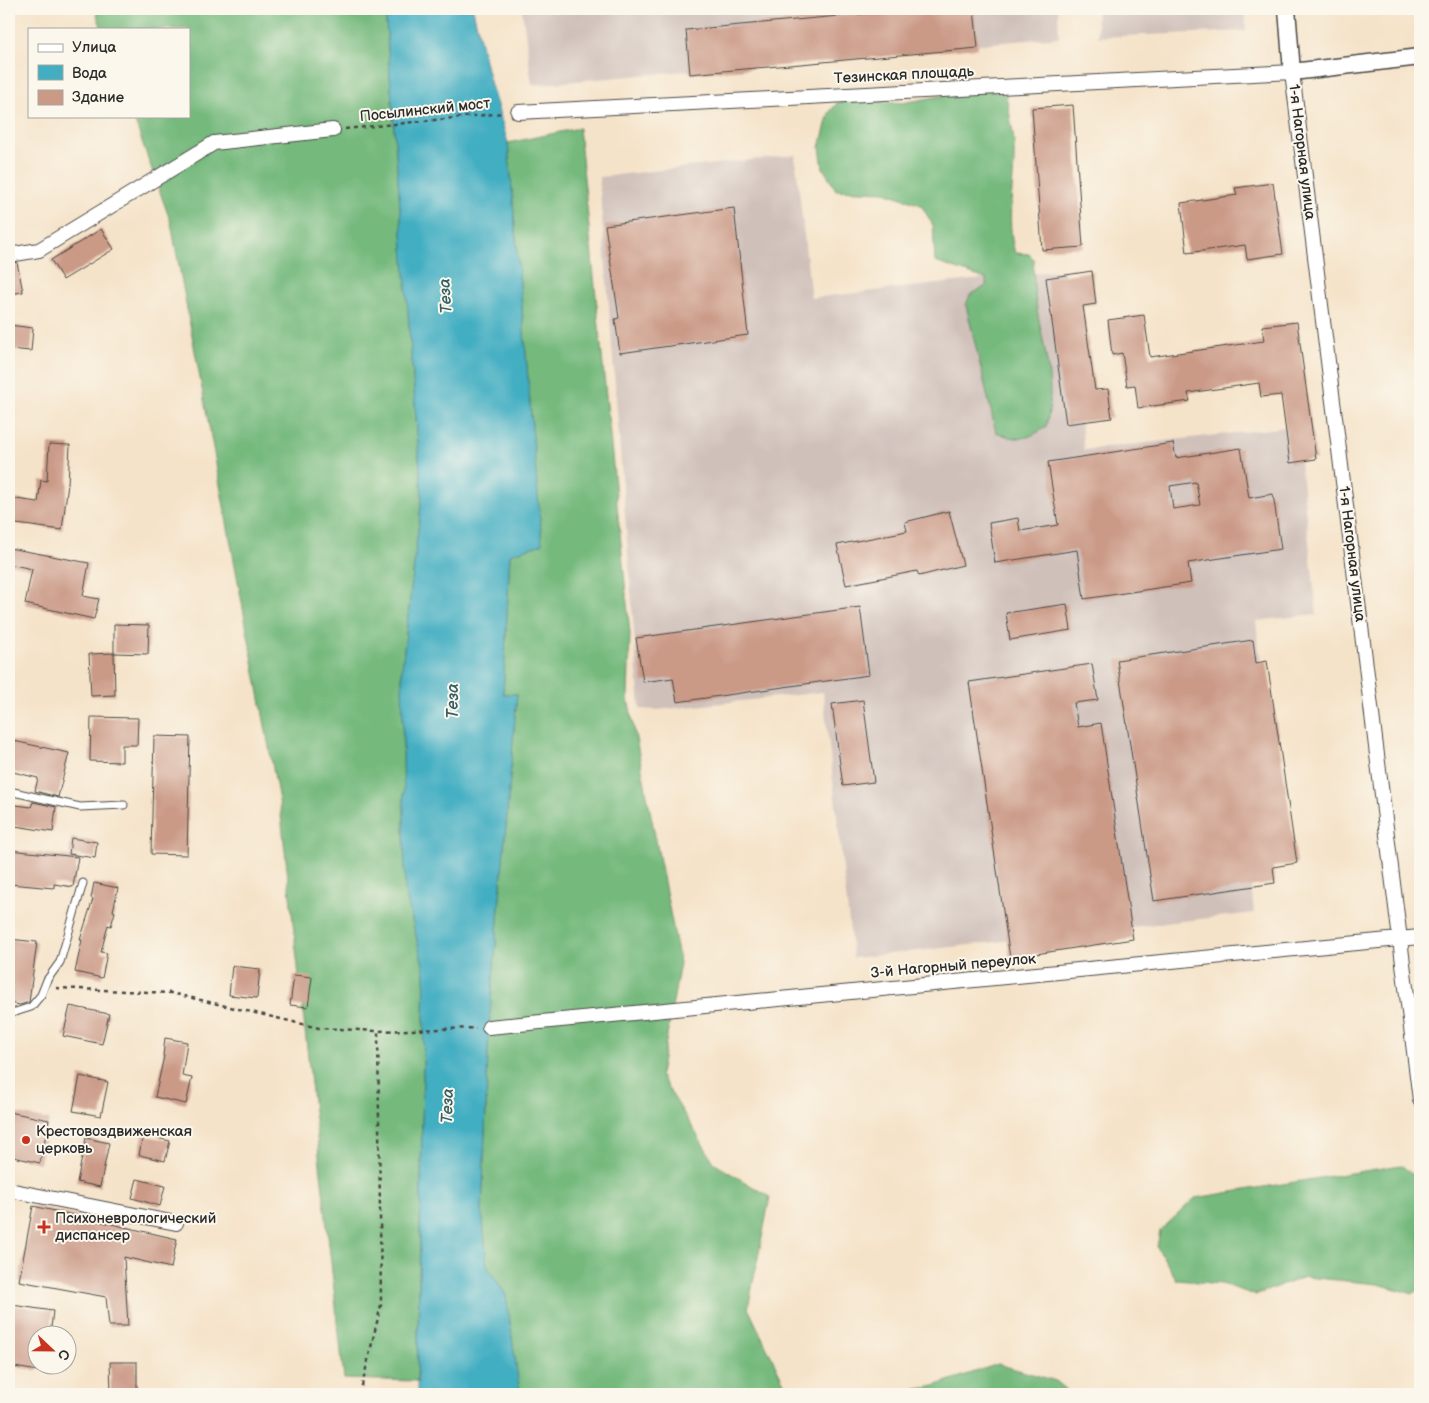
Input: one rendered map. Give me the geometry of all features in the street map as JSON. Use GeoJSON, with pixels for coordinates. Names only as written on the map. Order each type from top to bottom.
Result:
{"type":"FeatureCollection","features":[{"type":"Feature","properties":{"kind":"street","name":"1-я Нагорная улица"},"geometry":{"type":"LineString","coordinates":[[1287,9],[1292,72],[1420,1100]]}},
{"type":"Feature","properties":{"kind":"street"},"geometry":{"type":"LineString","coordinates":[[1292,72],[1420,58]]}},
{"type":"Feature","properties":{"kind":"street","name":"Тезинская площадь"},"geometry":{"type":"LineString","coordinates":[[518,112],[1292,72]]}},
{"type":"Feature","properties":{"kind":"street"},"geometry":{"type":"LineString","coordinates":[[9,255],[39,250],[214,143],[333,130]]}},
{"type":"Feature","properties":{"kind":"street","name":"3-й Нагорный переулок"},"geometry":{"type":"LineString","coordinates":[[489,1027],[1420,937]]}},
{"type":"Feature","properties":{"kind":"street"},"geometry":{"type":"LineString","coordinates":[[9,1190],[176,1223]]}},
{"type":"Feature","properties":{"kind":"lane"},"geometry":{"type":"LineString","coordinates":[[9,791],[80,807],[124,804]]}},
{"type":"Feature","properties":{"kind":"lane"},"geometry":{"type":"LineString","coordinates":[[9,1014],[31,1008],[41,995],[47,980],[60,962],[83,883]]}},
{"type":"Feature","properties":{"kind":"path","name":"Посылинский мост"},"geometry":{"type":"LineString","coordinates":[[333,130],[518,112]]}},
{"type":"Feature","properties":{"kind":"path"},"geometry":{"type":"LineString","coordinates":[[41,995],[60,987],[171,992],[319,1028],[378,1031],[489,1027]]}},
{"type":"Feature","properties":{"kind":"path"},"geometry":{"type":"LineString","coordinates":[[360,1394],[381,1305],[378,1031]]}},
{"type":"Feature","properties":{"kind":"shaded area"},"geometry":{"type":"Polygon","coordinates":[[[522,9],[1058,9],[1059,37],[532,85],[522,9]]]}},
{"type":"Feature","properties":{"kind":"shaded area"},"geometry":{"type":"Polygon","coordinates":[[[1096,9],[1244,9],[1246,31],[1098,37],[1096,9]]]}},
{"type":"Feature","properties":{"kind":"shaded area"},"geometry":{"type":"Polygon","coordinates":[[[795,155],[811,298],[1064,270],[1084,450],[1296,426],[1317,614],[1256,621],[1278,820],[1244,824],[1254,913],[853,958],[823,692],[658,710],[640,709],[599,177],[795,155]]]}},
{"type":"Feature","properties":{"kind":"green space"},"geometry":{"type":"Polygon","coordinates":[[[95,9],[385,9],[422,496],[402,668],[405,890],[425,973],[417,1381],[344,1379],[280,806],[171,223],[134,118],[190,118],[190,28],[102,28],[95,9]]]}},
{"type":"Feature","properties":{"kind":"green space"},"geometry":{"type":"Polygon","coordinates":[[[985,88],[1006,95],[1014,143],[1011,214],[1012,240],[1015,253],[1029,254],[1034,259],[1036,301],[1050,385],[1050,406],[1046,427],[1033,435],[1022,438],[996,432],[966,305],[970,295],[986,286],[986,279],[935,262],[933,225],[921,205],[885,192],[836,190],[823,168],[820,147],[829,113],[837,103],[858,99],[902,103],[985,88]]]}},
{"type":"Feature","properties":{"kind":"green space"},"geometry":{"type":"Polygon","coordinates":[[[579,128],[630,633],[628,698],[680,963],[660,1075],[715,1164],[770,1197],[748,1308],[785,1385],[834,1394],[520,1394],[506,1295],[487,1266],[482,1211],[489,1027],[517,694],[503,694],[510,554],[542,544],[508,143],[579,128]]]}},
{"type":"Feature","properties":{"kind":"green space"},"geometry":{"type":"Polygon","coordinates":[[[1401,1165],[1418,1179],[1420,1199],[1420,1287],[1413,1294],[1378,1284],[1305,1277],[1255,1295],[1222,1284],[1177,1280],[1157,1247],[1160,1231],[1195,1198],[1401,1165]]]}},
{"type":"Feature","properties":{"kind":"green space"},"geometry":{"type":"Polygon","coordinates":[[[998,1364],[1056,1381],[1072,1394],[879,1394],[931,1387],[998,1364]]]}},
{"type":"Feature","properties":{"kind":"water","name":"Теза"},"geometry":{"type":"Polygon","coordinates":[[[385,9],[473,9],[489,78],[508,143],[542,544],[510,554],[503,694],[517,694],[489,1027],[482,1211],[487,1266],[506,1295],[520,1394],[417,1394],[425,973],[405,890],[402,668],[422,496],[385,9]]]}},
{"type":"Feature","properties":{"kind":"building"},"geometry":{"type":"Polygon","coordinates":[[[915,9],[974,9],[978,48],[690,74],[686,30],[915,9]]]}},
{"type":"Feature","properties":{"kind":"building"},"geometry":{"type":"Polygon","coordinates":[[[1073,105],[1083,247],[1042,250],[1032,108],[1073,105]]]}},
{"type":"Feature","properties":{"kind":"building"},"geometry":{"type":"Polygon","coordinates":[[[1273,183],[1283,254],[1247,259],[1245,245],[1187,253],[1181,203],[1237,195],[1235,188],[1273,183]]]}},
{"type":"Feature","properties":{"kind":"building"},"geometry":{"type":"Polygon","coordinates":[[[734,208],[748,335],[620,353],[615,319],[619,318],[605,225],[734,208]]]}},
{"type":"Feature","properties":{"kind":"building"},"geometry":{"type":"Polygon","coordinates":[[[101,229],[114,249],[63,280],[51,260],[101,229]]]}},
{"type":"Feature","properties":{"kind":"building"},"geometry":{"type":"Polygon","coordinates":[[[17,262],[23,292],[9,294],[9,264],[17,262]]]}},
{"type":"Feature","properties":{"kind":"building"},"geometry":{"type":"Polygon","coordinates":[[[1092,271],[1096,304],[1083,306],[1095,390],[1108,389],[1112,418],[1066,424],[1046,278],[1092,271]]]}},
{"type":"Feature","properties":{"kind":"building"},"geometry":{"type":"Polygon","coordinates":[[[1144,315],[1150,357],[1264,341],[1262,326],[1297,322],[1316,459],[1290,463],[1281,395],[1261,397],[1259,383],[1188,393],[1190,401],[1138,408],[1135,385],[1127,386],[1122,353],[1112,355],[1108,320],[1144,315]]]}},
{"type":"Feature","properties":{"kind":"building"},"geometry":{"type":"Polygon","coordinates":[[[9,325],[33,328],[31,351],[9,349],[9,325]]]}},
{"type":"Feature","properties":{"kind":"building"},"geometry":{"type":"Polygon","coordinates":[[[1173,443],[1176,458],[1241,448],[1249,498],[1273,494],[1281,549],[1188,563],[1191,583],[1084,599],[1077,550],[995,563],[989,523],[1018,518],[1020,531],[1058,525],[1048,462],[1173,443]],[[1196,482],[1170,486],[1173,509],[1200,505],[1196,482]]]}},
{"type":"Feature","properties":{"kind":"building"},"geometry":{"type":"Polygon","coordinates":[[[49,444],[70,445],[68,484],[62,530],[9,523],[9,498],[38,502],[41,480],[47,481],[49,444]]]}},
{"type":"Feature","properties":{"kind":"building"},"geometry":{"type":"Polygon","coordinates":[[[949,511],[963,565],[919,576],[917,571],[846,585],[837,545],[907,531],[905,522],[949,511]]]}},
{"type":"Feature","properties":{"kind":"building"},"geometry":{"type":"Polygon","coordinates":[[[9,548],[89,563],[83,596],[99,599],[94,619],[25,604],[32,569],[9,564],[9,548]]]}},
{"type":"Feature","properties":{"kind":"building"},"geometry":{"type":"Polygon","coordinates":[[[1067,604],[1071,630],[1010,640],[1006,613],[1067,604]]]}},
{"type":"Feature","properties":{"kind":"building"},"geometry":{"type":"Polygon","coordinates":[[[860,607],[869,675],[677,702],[673,678],[643,682],[636,638],[860,607]]]}},
{"type":"Feature","properties":{"kind":"building"},"geometry":{"type":"Polygon","coordinates":[[[114,624],[149,625],[148,654],[114,653],[114,624]]]}},
{"type":"Feature","properties":{"kind":"building"},"geometry":{"type":"Polygon","coordinates":[[[1253,640],[1256,663],[1267,661],[1297,863],[1273,867],[1275,883],[1154,901],[1117,660],[1253,640]]]}},
{"type":"Feature","properties":{"kind":"building"},"geometry":{"type":"Polygon","coordinates":[[[114,653],[115,695],[91,696],[89,654],[114,653]]]}},
{"type":"Feature","properties":{"kind":"building"},"geometry":{"type":"Polygon","coordinates":[[[1092,664],[1098,700],[1074,703],[1078,727],[1101,723],[1133,939],[1010,958],[969,682],[1092,664]]]}},
{"type":"Feature","properties":{"kind":"building"},"geometry":{"type":"Polygon","coordinates":[[[863,700],[874,782],[843,786],[832,704],[863,700]]]}},
{"type":"Feature","properties":{"kind":"building"},"geometry":{"type":"Polygon","coordinates":[[[91,717],[138,718],[137,745],[122,745],[122,762],[90,761],[91,717]]]}},
{"type":"Feature","properties":{"kind":"building"},"geometry":{"type":"Polygon","coordinates":[[[154,736],[190,737],[187,855],[151,854],[154,736]]]}},
{"type":"Feature","properties":{"kind":"building"},"geometry":{"type":"Polygon","coordinates":[[[9,740],[69,753],[58,797],[35,791],[38,778],[9,771],[9,740]]]}},
{"type":"Feature","properties":{"kind":"building"},"geometry":{"type":"Polygon","coordinates":[[[33,802],[56,807],[53,832],[9,825],[9,804],[31,807],[33,802]]]}},
{"type":"Feature","properties":{"kind":"building"},"geometry":{"type":"Polygon","coordinates":[[[71,838],[97,842],[95,858],[69,854],[71,838]]]}},
{"type":"Feature","properties":{"kind":"building"},"geometry":{"type":"Polygon","coordinates":[[[9,850],[78,857],[73,887],[54,884],[54,888],[9,884],[9,850]]]}},
{"type":"Feature","properties":{"kind":"building"},"geometry":{"type":"Polygon","coordinates":[[[94,883],[118,888],[113,911],[115,912],[111,926],[108,925],[101,952],[107,953],[102,978],[75,972],[82,940],[80,940],[93,899],[91,898],[94,883]]]}},
{"type":"Feature","properties":{"kind":"building"},"geometry":{"type":"Polygon","coordinates":[[[9,939],[37,942],[29,1002],[20,1005],[9,1003],[9,939]]]}},
{"type":"Feature","properties":{"kind":"building"},"geometry":{"type":"Polygon","coordinates":[[[232,966],[260,969],[257,998],[229,995],[232,966]]]}},
{"type":"Feature","properties":{"kind":"building"},"geometry":{"type":"Polygon","coordinates":[[[294,975],[312,977],[308,1007],[290,1005],[294,975]]]}},
{"type":"Feature","properties":{"kind":"building"},"geometry":{"type":"Polygon","coordinates":[[[70,1006],[109,1014],[102,1044],[63,1036],[70,1006]]]}},
{"type":"Feature","properties":{"kind":"building"},"geometry":{"type":"Polygon","coordinates":[[[165,1038],[187,1042],[182,1076],[192,1078],[186,1104],[155,1097],[164,1056],[165,1038]]]}},
{"type":"Feature","properties":{"kind":"building"},"geometry":{"type":"Polygon","coordinates":[[[80,1076],[108,1082],[101,1116],[73,1111],[80,1076]]]}},
{"type":"Feature","properties":{"kind":"building"},"geometry":{"type":"Polygon","coordinates":[[[9,1112],[49,1120],[40,1163],[9,1156],[9,1112]]]}},
{"type":"Feature","properties":{"kind":"building"},"geometry":{"type":"Polygon","coordinates":[[[143,1135],[170,1141],[165,1161],[139,1155],[143,1135]]]}},
{"type":"Feature","properties":{"kind":"building"},"geometry":{"type":"Polygon","coordinates":[[[86,1138],[109,1143],[100,1187],[77,1182],[86,1138]]]}},
{"type":"Feature","properties":{"kind":"building"},"geometry":{"type":"Polygon","coordinates":[[[137,1179],[165,1186],[160,1206],[132,1198],[137,1179]]]}},
{"type":"Feature","properties":{"kind":"building"},"geometry":{"type":"Polygon","coordinates":[[[33,1206],[177,1239],[171,1268],[124,1257],[128,1326],[109,1326],[106,1297],[19,1281],[33,1206]]]}},
{"type":"Feature","properties":{"kind":"building"},"geometry":{"type":"Polygon","coordinates":[[[12,1305],[53,1311],[51,1326],[28,1326],[28,1369],[9,1366],[9,1326],[12,1305]]]}},
{"type":"Feature","properties":{"kind":"building"},"geometry":{"type":"Polygon","coordinates":[[[110,1362],[137,1362],[137,1394],[111,1394],[110,1362]]]}},
{"type":"Feature","properties":{"kind":"place","name":"Крестовоздвиженская церковь"},"geometry":{"type":"Point","coordinates":[26,1140]}},
{"type":"Feature","properties":{"kind":"place","name":"Психоневрологический диспансер"},"geometry":{"type":"Point","coordinates":[44,1227]}}]}
